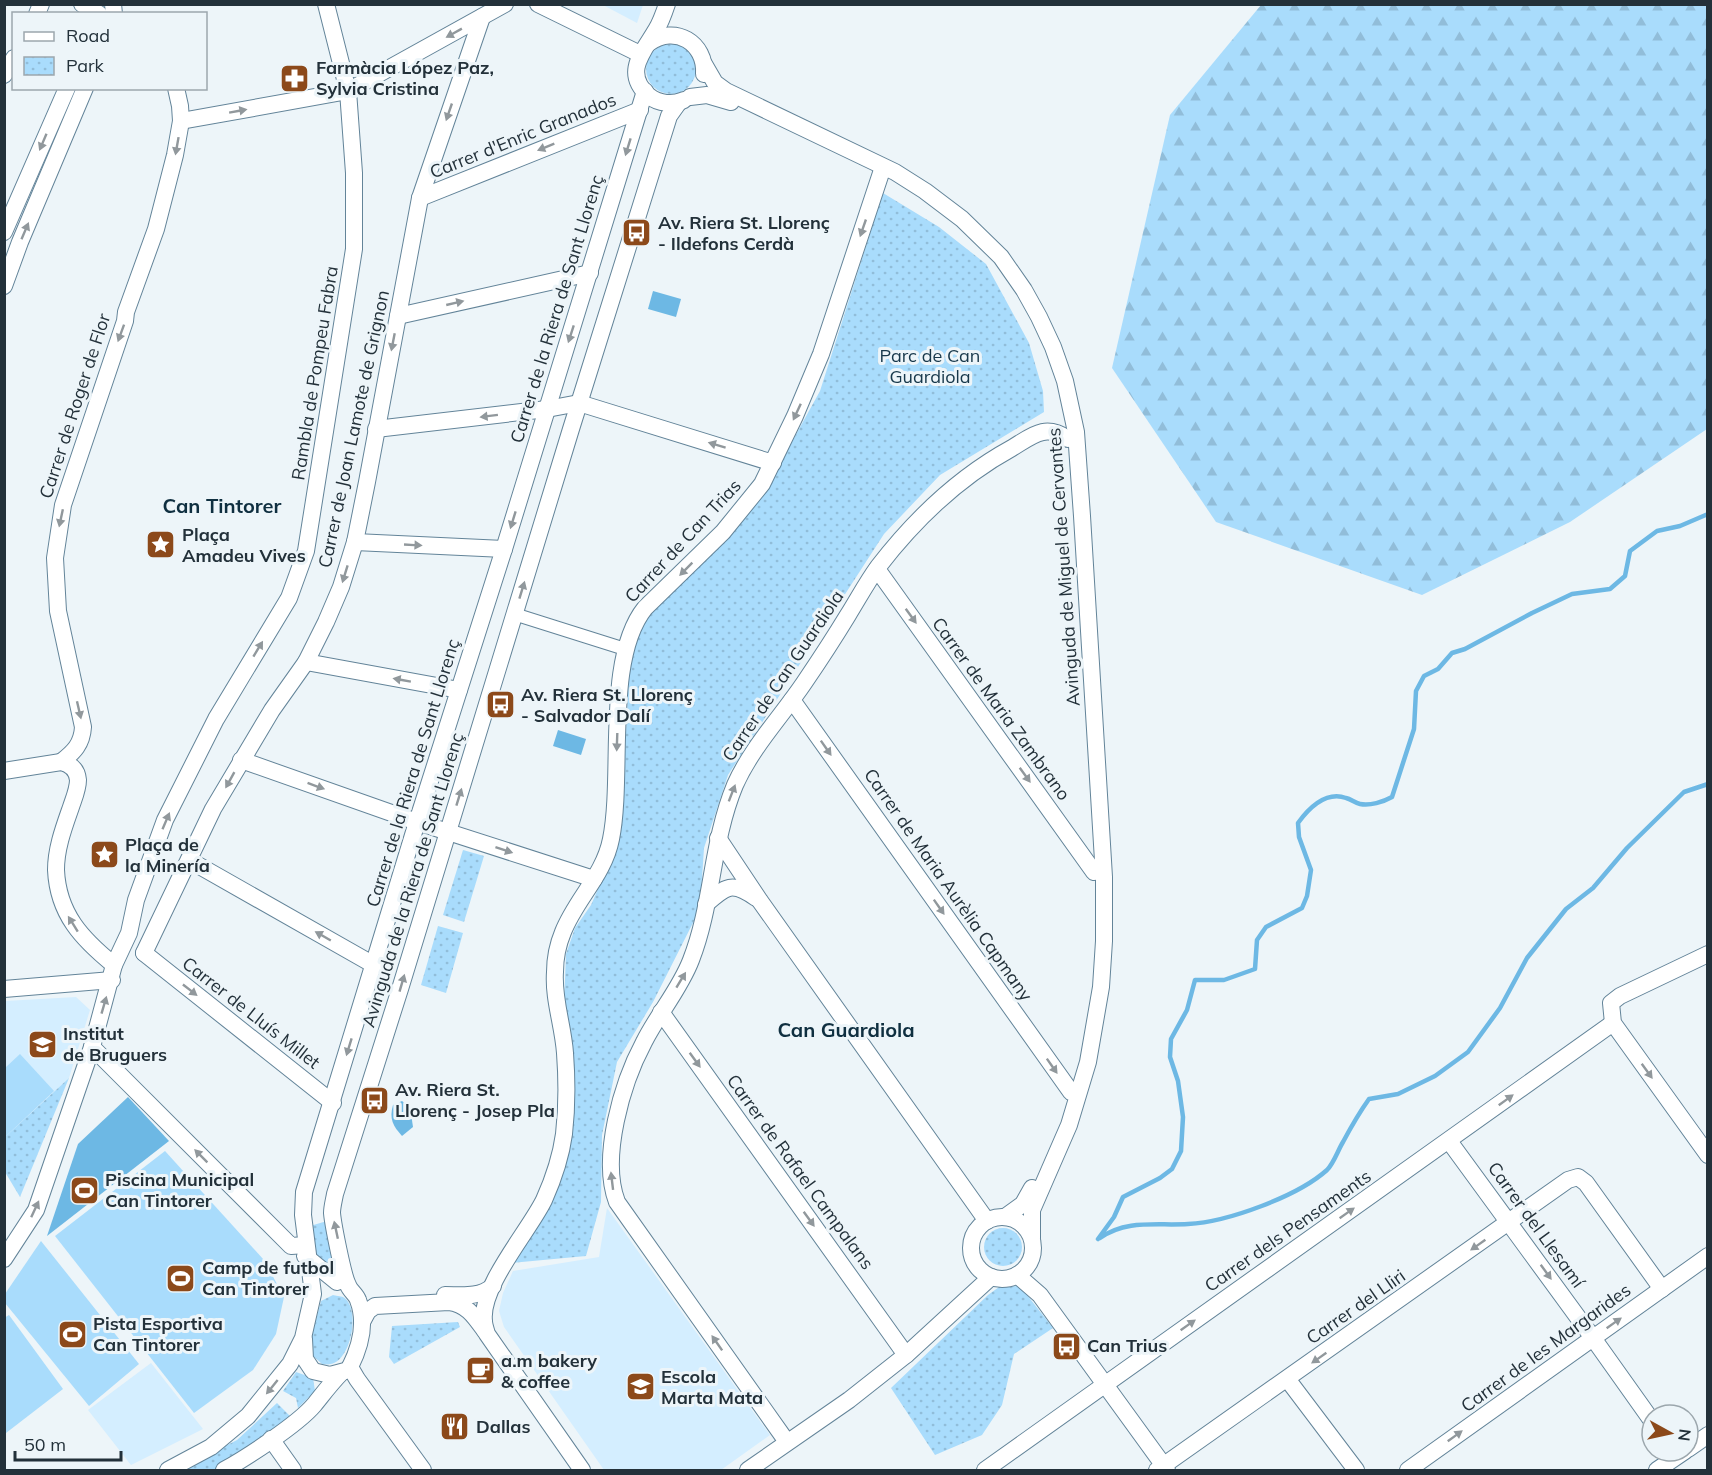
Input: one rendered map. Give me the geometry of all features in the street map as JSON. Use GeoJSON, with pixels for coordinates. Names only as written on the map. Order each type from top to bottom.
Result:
{"type":"FeatureCollection","features":[{"type":"Feature","properties":{"kind":"street"},"geometry":{"type":"LineString","coordinates":[[82,4],[96,12]]}},
{"type":"Feature","properties":{"kind":"street"},"geometry":{"type":"LineString","coordinates":[[102,12],[113,4],[114,12]]}},
{"type":"Feature","properties":{"kind":"street","name":"Rambla de Pompeu Fabra"},"geometry":{"type":"LineString","coordinates":[[4,1259],[36,1210],[92,1047],[115,967],[129,933],[136,900],[165,820],[216,719],[290,598],[306,551],[354,249],[354,173],[348,92],[326,4]]}},
{"type":"Feature","properties":{"kind":"street"},"geometry":{"type":"LineString","coordinates":[[181,122],[348,92],[506,4]]}},
{"type":"Feature","properties":{"kind":"street"},"geometry":{"type":"LineString","coordinates":[[538,4],[644,48]]}},
{"type":"Feature","properties":{"kind":"street"},"geometry":{"type":"LineString","coordinates":[[644,48],[661,22],[666,7]]}},
{"type":"Feature","properties":{"kind":"street"},"geometry":{"type":"LineString","coordinates":[[645,91],[659,101],[669,103],[684,100],[702,83],[704,64],[702,55],[694,44],[677,35],[668,24],[666,7]]}},
{"type":"Feature","properties":{"kind":"street","name":"Carrer de Joan Lamote de Grignon"},"geometry":{"type":"LineString","coordinates":[[147,946],[213,809],[241,760],[306,662],[341,587],[355,542],[420,198],[482,17]]}},
{"type":"Feature","properties":{"kind":"street"},"geometry":{"type":"LineString","coordinates":[[644,48],[661,36],[677,35]]}},
{"type":"Feature","properties":{"kind":"street","name":"Carrer de la Riera de Sant Llorenç"},"geometry":{"type":"LineString","coordinates":[[168,1470],[211,1447],[248,1416],[290,1364],[303,1338],[313,1294],[302,1250],[304,1192],[417,822],[640,110],[645,91],[637,73],[644,48]]}},
{"type":"Feature","properties":{"kind":"street"},"geometry":{"type":"LineString","coordinates":[[4,75],[12,61]]}},
{"type":"Feature","properties":{"kind":"street","name":"Avinguda de Miguel de Cervantes"},"geometry":{"type":"LineString","coordinates":[[704,64],[715,83],[726,91],[895,172],[937,200],[976,231],[1005,263],[1028,297],[1053,347],[1065,381],[1076,432],[1104,877],[1104,941],[1101,987],[1085,1070],[1069,1125],[1032,1210],[1032,1238]]}},
{"type":"Feature","properties":{"kind":"street"},"geometry":{"type":"LineString","coordinates":[[4,232],[65,90]]}},
{"type":"Feature","properties":{"kind":"street"},"geometry":{"type":"LineString","coordinates":[[4,286],[20,242],[85,90]]}},
{"type":"Feature","properties":{"kind":"street","name":"Carrer de Roger de Flor"},"geometry":{"type":"LineString","coordinates":[[61,762],[72,754],[82,741],[83,727],[58,611],[55,558],[59,526],[78,456],[156,229],[181,122],[176,90]]}},
{"type":"Feature","properties":{"kind":"street","name":"Avinguda de Miguel de Cervantes"},"geometry":{"type":"LineString","coordinates":[[684,100],[707,95],[723,98],[881,173],[905,186],[938,209],[989,256],[1004,276],[1031,321],[1047,354],[1062,402],[1068,439],[1094,872],[1097,930],[1095,970],[1086,1035],[1062,1117],[1029,1196],[1023,1204],[1005,1217]]}},
{"type":"Feature","properties":{"kind":"street","name":"Avinguda de la Riera de Sant Llorenç"},"geometry":{"type":"LineString","coordinates":[[224,1470],[271,1439],[313,1406],[326,1388],[346,1370],[360,1342],[362,1322],[359,1301],[346,1287],[332,1212],[335,1194],[669,116],[684,100]]}},
{"type":"Feature","properties":{"kind":"street","name":"Carrer d'Enric Granados"},"geometry":{"type":"LineString","coordinates":[[420,198],[640,110]]}},
{"type":"Feature","properties":{"kind":"street","name":"Carrer de Can Trias"},"geometry":{"type":"LineString","coordinates":[[487,1334],[483,1320],[492,1286],[544,1199],[563,1137],[567,1106],[565,1052],[555,997],[554,972],[563,932],[607,855],[611,838],[616,788],[616,740],[626,649],[638,617],[657,595],[723,532],[762,484],[822,354],[881,173]]}},
{"type":"Feature","properties":{"kind":"street"},"geometry":{"type":"LineString","coordinates":[[398,316],[590,273]]}},
{"type":"Feature","properties":{"kind":"street"},"geometry":{"type":"LineString","coordinates":[[376,429],[547,409],[579,403],[772,463]]}},
{"type":"Feature","properties":{"kind":"street","name":"Carrer de Can Guardiola"},"geometry":{"type":"LineString","coordinates":[[788,1442],[617,1202],[610,1174],[611,1151],[626,1086],[639,1052],[686,972],[697,943],[718,838],[736,784],[751,755],[834,638],[877,569],[914,524],[939,499],[976,470],[1041,432],[1055,432],[1068,439]]}},
{"type":"Feature","properties":{"kind":"street"},"geometry":{"type":"LineString","coordinates":[[355,542],[504,549]]}},
{"type":"Feature","properties":{"kind":"street","name":"Carrer de Maria Zambrano"},"geometry":{"type":"LineString","coordinates":[[877,569],[1094,872]]}},
{"type":"Feature","properties":{"kind":"street"},"geometry":{"type":"LineString","coordinates":[[514,614],[626,649]]}},
{"type":"Feature","properties":{"kind":"street"},"geometry":{"type":"LineString","coordinates":[[306,662],[459,690]]}},
{"type":"Feature","properties":{"kind":"street","name":"Carrer de Maria Aurèlia Capmany"},"geometry":{"type":"LineString","coordinates":[[792,700],[1071,1092]]}},
{"type":"Feature","properties":{"kind":"street"},"geometry":{"type":"LineString","coordinates":[[241,760],[417,822],[594,879]]}},
{"type":"Feature","properties":{"kind":"street"},"geometry":{"type":"LineString","coordinates":[[4,771],[61,762],[69,764],[77,773],[78,782],[58,848],[56,870],[60,892],[66,912],[78,932],[89,945],[115,967]]}},
{"type":"Feature","properties":{"kind":"street"},"geometry":{"type":"LineString","coordinates":[[718,838],[760,901],[987,1221]]}},
{"type":"Feature","properties":{"kind":"street"},"geometry":{"type":"LineString","coordinates":[[189,860],[374,965]]}},
{"type":"Feature","properties":{"kind":"street"},"geometry":{"type":"LineString","coordinates":[[706,904],[724,888],[744,890],[760,901]]}},
{"type":"Feature","properties":{"kind":"street"},"geometry":{"type":"LineString","coordinates":[[4,989],[115,967],[147,946],[129,933]]}},
{"type":"Feature","properties":{"kind":"street","name":"Carrer de Lluís Millet"},"geometry":{"type":"LineString","coordinates":[[147,946],[333,1103]]}},
{"type":"Feature","properties":{"kind":"street"},"geometry":{"type":"LineString","coordinates":[[1707,954],[1620,996],[1611,1003],[1613,1023],[1707,1155]]}},
{"type":"Feature","properties":{"kind":"street","name":"Carrer de Rafael Campalans"},"geometry":{"type":"LineString","coordinates":[[661,1012],[906,1355]]}},
{"type":"Feature","properties":{"kind":"street","name":"Carrer dels Pensaments"},"geometry":{"type":"LineString","coordinates":[[985,1470],[1613,1023]]}},
{"type":"Feature","properties":{"kind":"street"},"geometry":{"type":"LineString","coordinates":[[92,1047],[302,1250],[346,1287],[373,1298],[465,1296],[483,1293],[492,1286]]}},
{"type":"Feature","properties":{"kind":"street","name":"Carrer del Llesamí"},"geometry":{"type":"LineString","coordinates":[[1449,1141],[1510,1222],[1640,1405]]}},
{"type":"Feature","properties":{"kind":"street","name":"Carrer del Lliri"},"geometry":{"type":"LineString","coordinates":[[1163,1469],[1568,1180],[1578,1177],[1586,1183],[1662,1289]]}},
{"type":"Feature","properties":{"kind":"street"},"geometry":{"type":"LineString","coordinates":[[1005,1217],[1019,1221],[1027,1228],[1032,1238],[1032,1258],[1027,1267],[1017,1275],[1008,1279],[992,1277],[976,1265],[972,1246],[978,1229],[987,1221],[1005,1217]]}},
{"type":"Feature","properties":{"kind":"street","name":"Carrer de les Margarides"},"geometry":{"type":"LineString","coordinates":[[1408,1470],[1707,1256]]}},
{"type":"Feature","properties":{"kind":"street"},"geometry":{"type":"LineString","coordinates":[[1017,1275],[1040,1295],[1106,1383],[1163,1469]]}},
{"type":"Feature","properties":{"kind":"street"},"geometry":{"type":"LineString","coordinates":[[748,1470],[849,1400],[906,1355],[992,1277]]}},
{"type":"Feature","properties":{"kind":"street"},"geometry":{"type":"LineString","coordinates":[[313,1294],[324,1286],[346,1287]]}},
{"type":"Feature","properties":{"kind":"street"},"geometry":{"type":"LineString","coordinates":[[362,1322],[368,1311],[375,1306],[449,1302],[466,1308],[487,1334],[582,1470]]}},
{"type":"Feature","properties":{"kind":"street"},"geometry":{"type":"LineString","coordinates":[[303,1338],[305,1359],[313,1371],[330,1375],[346,1370],[357,1379],[423,1470]]}},
{"type":"Feature","properties":{"kind":"street"},"geometry":{"type":"LineString","coordinates":[[1288,1380],[1356,1470]]}},
{"type":"Feature","properties":{"kind":"street"},"geometry":{"type":"LineString","coordinates":[[271,1439],[293,1470]]}},
{"type":"Feature","properties":{"kind":"shaded area"},"geometry":{"type":"Polygon","coordinates":[[[603,5],[643,5],[637,23],[603,5]]]}},
{"type":"Feature","properties":{"kind":"shaded area"},"geometry":{"type":"Polygon","coordinates":[[[653,291],[681,299],[676,317],[648,309],[653,291]]]}},
{"type":"Feature","properties":{"kind":"shaded area"},"geometry":{"type":"Polygon","coordinates":[[[558,730],[586,739],[581,755],[553,746],[558,730]]]}},
{"type":"Feature","properties":{"kind":"shaded area","name":"Institut de Bruguers"},"geometry":{"type":"Polygon","coordinates":[[[76,997],[90,1010],[69,1078],[5,1137],[5,1001],[76,997]]]}},
{"type":"Feature","properties":{"kind":"shaded area","name":"Piscina Municipal Can Tintorer"},"geometry":{"type":"Polygon","coordinates":[[[128,1097],[169,1141],[47,1236],[78,1144],[128,1097]]]}},
{"type":"Feature","properties":{"kind":"shaded area"},"geometry":{"type":"Polygon","coordinates":[[[402,1101],[410,1107],[413,1127],[402,1136],[394,1125],[391,1114],[393,1105],[402,1101]]]}},
{"type":"Feature","properties":{"kind":"shaded area","name":"Escola Marta Mata"},"geometry":{"type":"Polygon","coordinates":[[[607,1208],[770,1435],[721,1470],[604,1470],[504,1327],[499,1311],[503,1293],[513,1271],[599,1257],[607,1208]]]}},
{"type":"Feature","properties":{"kind":"shaded area"},"geometry":{"type":"Polygon","coordinates":[[[151,1363],[203,1429],[131,1465],[88,1410],[151,1363]]]}},
{"type":"Feature","properties":{"kind":"green space"},"geometry":{"type":"Polygon","coordinates":[[[1261,5],[1707,5],[1707,429],[1570,522],[1422,595],[1216,522],[1112,368],[1170,115],[1261,5]]]}},
{"type":"Feature","properties":{"kind":"green space"},"geometry":{"type":"Polygon","coordinates":[[[666,44],[676,44],[689,51],[696,64],[696,74],[689,87],[676,94],[666,94],[657,90],[650,83],[646,74],[646,64],[650,55],[657,48],[666,44]]]}},
{"type":"Feature","properties":{"kind":"green space","name":"Parc de Can Guardiola"},"geometry":{"type":"Polygon","coordinates":[[[883,193],[939,227],[986,264],[1029,343],[1043,391],[1044,412],[940,475],[884,534],[728,775],[704,848],[700,909],[653,1002],[617,1062],[602,1135],[601,1202],[586,1256],[511,1263],[557,1185],[566,954],[575,928],[591,905],[616,848],[623,790],[630,656],[643,619],[768,485],[820,391],[883,193]]]}},
{"type":"Feature","properties":{"kind":"green space"},"geometry":{"type":"Polygon","coordinates":[[[463,850],[484,856],[464,922],[443,915],[463,850]]]}},
{"type":"Feature","properties":{"kind":"green space"},"geometry":{"type":"Polygon","coordinates":[[[438,926],[463,933],[446,993],[421,985],[438,926]]]}},
{"type":"Feature","properties":{"kind":"green space"},"geometry":{"type":"Polygon","coordinates":[[[20,1054],[54,1091],[5,1137],[5,1068],[20,1054]]]}},
{"type":"Feature","properties":{"kind":"green space"},"geometry":{"type":"Polygon","coordinates":[[[69,1078],[20,1197],[5,1172],[5,1137],[69,1078]]]}},
{"type":"Feature","properties":{"kind":"green space","name":"Camp de futbol Can Tintorer"},"geometry":{"type":"Polygon","coordinates":[[[165,1151],[264,1260],[284,1297],[276,1334],[253,1370],[194,1413],[55,1236],[165,1151]]]}},
{"type":"Feature","properties":{"kind":"green space"},"geometry":{"type":"Polygon","coordinates":[[[327,1221],[337,1259],[333,1266],[325,1268],[317,1263],[310,1226],[327,1221]]]}},
{"type":"Feature","properties":{"kind":"green space"},"geometry":{"type":"Polygon","coordinates":[[[1003,1228],[1017,1233],[1022,1247],[1017,1261],[1003,1266],[989,1261],[984,1247],[989,1233],[1003,1228]]]}},
{"type":"Feature","properties":{"kind":"green space","name":"Pista Esportiva Can Tintorer"},"geometry":{"type":"Polygon","coordinates":[[[41,1241],[139,1364],[89,1406],[5,1303],[5,1294],[41,1241]]]}},
{"type":"Feature","properties":{"kind":"green space"},"geometry":{"type":"Polygon","coordinates":[[[1020,1286],[1053,1328],[1014,1354],[1002,1405],[982,1435],[935,1455],[891,1388],[988,1295],[999,1287],[1020,1286]]]}},
{"type":"Feature","properties":{"kind":"green space"},"geometry":{"type":"Polygon","coordinates":[[[333,1295],[343,1297],[349,1303],[352,1311],[352,1333],[349,1344],[338,1360],[330,1364],[322,1364],[311,1354],[310,1343],[321,1301],[333,1295]]]}},
{"type":"Feature","properties":{"kind":"green space"},"geometry":{"type":"Polygon","coordinates":[[[9,1315],[63,1389],[6,1433],[4,1430],[4,1318],[9,1315]]]}},
{"type":"Feature","properties":{"kind":"green space"},"geometry":{"type":"Polygon","coordinates":[[[458,1322],[460,1327],[394,1364],[389,1357],[392,1326],[458,1322]]]}},
{"type":"Feature","properties":{"kind":"green space"},"geometry":{"type":"Polygon","coordinates":[[[296,1372],[313,1378],[315,1391],[298,1408],[296,1398],[283,1391],[296,1372]]]}},
{"type":"Feature","properties":{"kind":"green space"},"geometry":{"type":"Polygon","coordinates":[[[277,1403],[290,1416],[244,1454],[213,1470],[179,1470],[237,1440],[277,1403]]]}},
{"type":"Feature","properties":{"kind":"waterway"},"geometry":{"type":"LineString","coordinates":[[1098,1239],[1114,1217],[1123,1197],[1160,1178],[1172,1169],[1181,1151],[1183,1117],[1178,1081],[1170,1057],[1171,1039],[1187,1010],[1195,980],[1224,980],[1255,969],[1257,940],[1266,927],[1302,908],[1307,896],[1311,870],[1299,837],[1298,823],[1302,817],[1319,802],[1332,797],[1339,796],[1364,804],[1376,803],[1392,797],[1414,729],[1416,691],[1424,676],[1438,669],[1452,653],[1465,649],[1572,594],[1610,589],[1625,576],[1630,551],[1657,531],[1680,526],[1708,514]]}},
{"type":"Feature","properties":{"kind":"waterway"},"geometry":{"type":"LineString","coordinates":[[1100,1238],[1110,1232],[1132,1226],[1188,1224],[1242,1213],[1281,1198],[1314,1180],[1332,1164],[1352,1125],[1369,1099],[1398,1094],[1435,1076],[1468,1052],[1500,1008],[1527,958],[1566,909],[1593,888],[1627,848],[1684,792],[1708,784]]}},
{"type":"Feature","properties":{"kind":"place","name":"Farmàcia López Paz, Sylvia Cristina"},"geometry":{"type":"Point","coordinates":[295,78]}},
{"type":"Feature","properties":{"kind":"place","name":"Av. Riera St. Llorenç - Ildefons Cerdà"},"geometry":{"type":"Point","coordinates":[637,233]}},
{"type":"Feature","properties":{"kind":"place","name":"Plaça Amadeu Vives"},"geometry":{"type":"Point","coordinates":[161,545]}},
{"type":"Feature","properties":{"kind":"place","name":"Av. Riera St. Llorenç - Salvador Dalí"},"geometry":{"type":"Point","coordinates":[500,705]}},
{"type":"Feature","properties":{"kind":"place","name":"Plaça de la Minería"},"geometry":{"type":"Point","coordinates":[104,855]}},
{"type":"Feature","properties":{"kind":"place","name":"Institut de Bruguers"},"geometry":{"type":"Point","coordinates":[42,1044]}},
{"type":"Feature","properties":{"kind":"place","name":"Av. Riera St. Llorenç - Josep Pla"},"geometry":{"type":"Point","coordinates":[374,1100]}},
{"type":"Feature","properties":{"kind":"place","name":"Piscina Municipal Can Tintorer"},"geometry":{"type":"Point","coordinates":[84,1190]}},
{"type":"Feature","properties":{"kind":"place","name":"Camp de futbol Can Tintorer"},"geometry":{"type":"Point","coordinates":[181,1278]}},
{"type":"Feature","properties":{"kind":"place","name":"Pista Esportiva Can Tintorer"},"geometry":{"type":"Point","coordinates":[72,1334]}},
{"type":"Feature","properties":{"kind":"place","name":"Can Trius"},"geometry":{"type":"Point","coordinates":[1066,1346]}},
{"type":"Feature","properties":{"kind":"place","name":"a.m bakery & coffee"},"geometry":{"type":"Point","coordinates":[480,1371]}},
{"type":"Feature","properties":{"kind":"place","name":"Escola Marta Mata"},"geometry":{"type":"Point","coordinates":[640,1387]}},
{"type":"Feature","properties":{"kind":"place","name":"Dallas"},"geometry":{"type":"Point","coordinates":[455,1427]}},
{"type":"Feature","properties":{"kind":"district","name":"Can Tintorer"},"geometry":{"type":"Point","coordinates":[222,506]}},
{"type":"Feature","properties":{"kind":"district","name":"Can Guardiola"},"geometry":{"type":"Point","coordinates":[846,1030]}}]}
